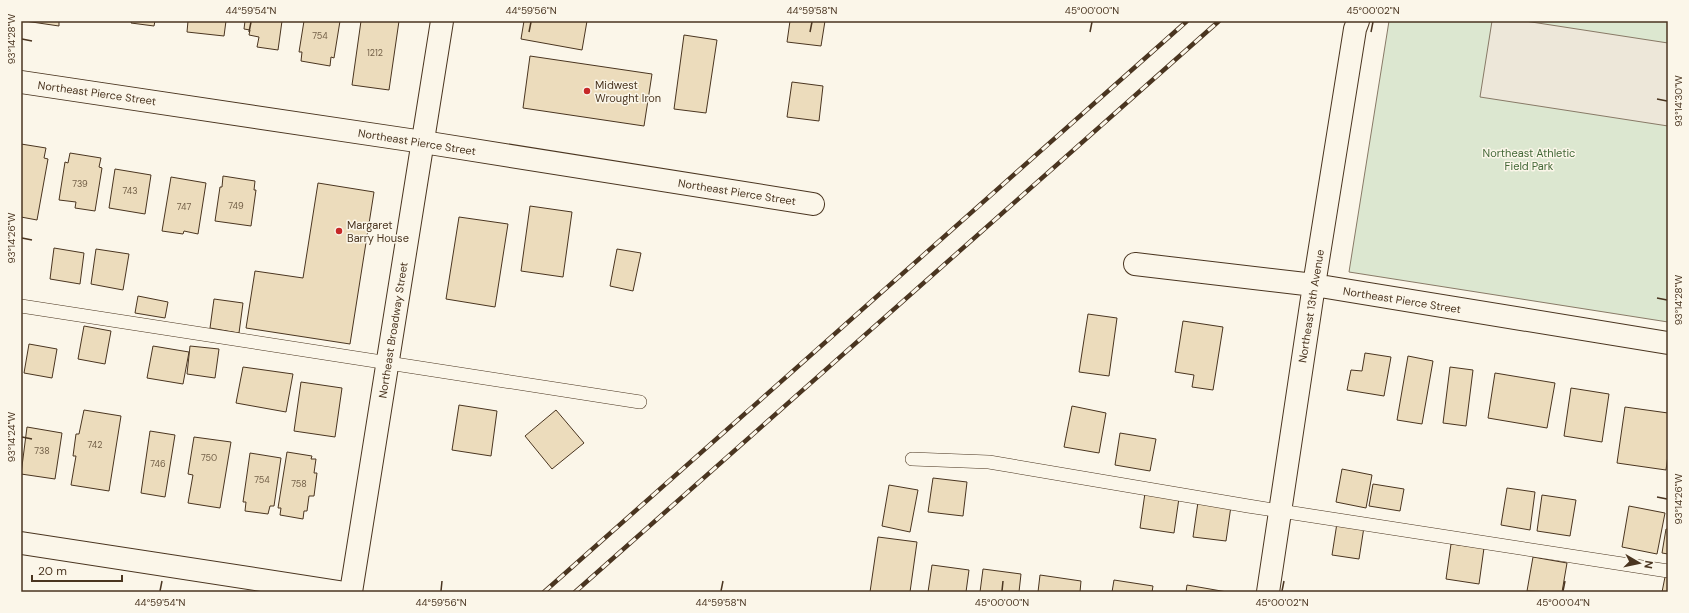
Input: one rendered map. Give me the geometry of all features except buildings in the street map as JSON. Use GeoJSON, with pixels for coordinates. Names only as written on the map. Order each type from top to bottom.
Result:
{"type":"FeatureCollection","features":[{"type":"Feature","properties":{"kind":"street","name":"Northeast Broadway Street"},"geometry":{"type":"LineString","coordinates":[[351,592],[442,21]]}},
{"type":"Feature","properties":{"kind":"street","name":"Northeast 13th Avenue"},"geometry":{"type":"LineString","coordinates":[[1268,592],[1314,285],[1355,29],[1358,21]]}},
{"type":"Feature","properties":{"kind":"street","name":"Northeast Pierce Street"},"geometry":{"type":"LineString","coordinates":[[21,82],[423,142],[813,204]]}},
{"type":"Feature","properties":{"kind":"street","name":"Northeast Pierce Street"},"geometry":{"type":"LineString","coordinates":[[1135,264],[1314,285],[1668,343]]}},
{"type":"Feature","properties":{"kind":"street"},"geometry":{"type":"LineString","coordinates":[[21,543],[339,592]]}},
{"type":"Feature","properties":{"kind":"lane"},"geometry":{"type":"LineString","coordinates":[[21,306],[640,402]]}},
{"type":"Feature","properties":{"kind":"lane"},"geometry":{"type":"LineString","coordinates":[[912,459],[989,462],[1280,511],[1668,571]]}},
{"type":"Feature","properties":{"kind":"green space","name":"Northeast Athletic Field Park"},"geometry":{"type":"Polygon","coordinates":[[[1389,21],[1668,21],[1668,322],[1349,272],[1389,21]]]}},
{"type":"Feature","properties":{"kind":"shaded area"},"geometry":{"type":"Polygon","coordinates":[[[1492,21],[1525,21],[1668,43],[1668,126],[1480,97],[1492,21]]]}},
{"type":"Feature","properties":{"kind":"railway"},"geometry":{"type":"LineString","coordinates":[[544,592],[1187,21]]}},
{"type":"Feature","properties":{"kind":"railway"},"geometry":{"type":"LineString","coordinates":[[575,592],[1219,21]]}},
{"type":"Feature","properties":{"kind":"place","name":"Midwest Wrought Iron"},"geometry":{"type":"Point","coordinates":[587,91]}},
{"type":"Feature","properties":{"kind":"place","name":"Margaret Barry House"},"geometry":{"type":"Point","coordinates":[339,231]}}]}
